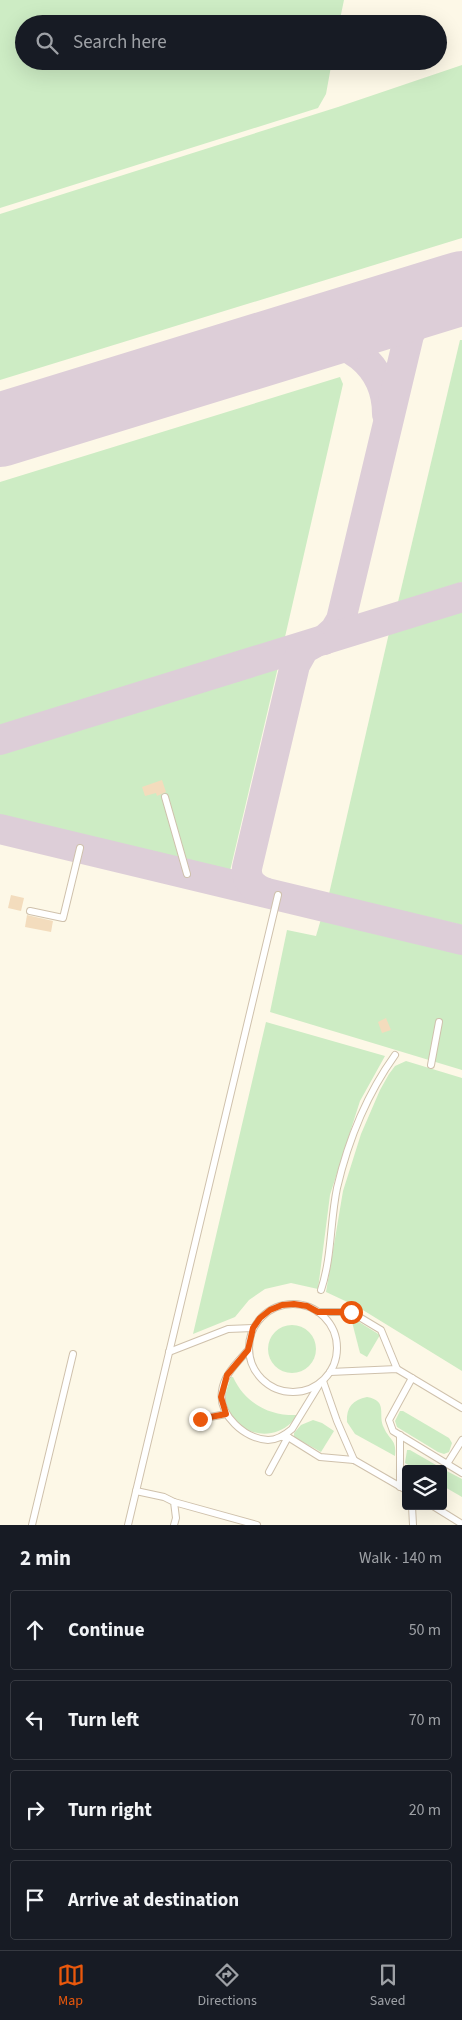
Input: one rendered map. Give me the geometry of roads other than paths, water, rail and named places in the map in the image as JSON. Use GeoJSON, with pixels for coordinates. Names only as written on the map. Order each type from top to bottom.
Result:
{"type":"FeatureCollection","features":[{"type":"Feature","properties":{"kind":"lane"},"geometry":{"type":"LineString","coordinates":[[165,797],[187,874]]}},
{"type":"Feature","properties":{"kind":"lane"},"geometry":{"type":"LineString","coordinates":[[30,911],[63,918],[80,848]]}},
{"type":"Feature","properties":{"kind":"lane"},"geometry":{"type":"LineString","coordinates":[[128,1525],[278,895]]}},
{"type":"Feature","properties":{"kind":"lane"},"geometry":{"type":"LineString","coordinates":[[431,1065],[439,1022]]}},
{"type":"Feature","properties":{"kind":"lane"},"geometry":{"type":"LineString","coordinates":[[321,1290],[328,1270],[337,1188],[356,1127],[374,1086],[395,1054]]}},
{"type":"Feature","properties":{"kind":"lane"},"geometry":{"type":"LineString","coordinates":[[269,1472],[284,1437],[292,1429],[321,1382],[330,1372],[336,1356],[336,1340],[330,1324],[318,1312],[307,1306],[282,1305],[270,1310],[260,1318],[253,1328],[248,1350],[252,1367],[257,1375],[270,1387],[296,1393],[313,1388],[321,1382]]}},
{"type":"Feature","properties":{"kind":"lane"},"geometry":{"type":"LineString","coordinates":[[318,1312],[351,1312],[381,1330],[396,1369]]}},
{"type":"Feature","properties":{"kind":"lane"},"geometry":{"type":"LineString","coordinates":[[169,1352],[228,1329],[253,1328]]}},
{"type":"Feature","properties":{"kind":"lane"},"geometry":{"type":"LineString","coordinates":[[248,1350],[227,1375],[221,1397],[226,1414],[236,1425],[255,1436],[267,1440],[284,1437],[320,1457],[354,1460],[402,1487]]}},
{"type":"Feature","properties":{"kind":"lane"},"geometry":{"type":"LineString","coordinates":[[32,1525],[73,1354]]}},
{"type":"Feature","properties":{"kind":"lane"},"geometry":{"type":"LineString","coordinates":[[330,1372],[396,1369],[462,1408]]}},
{"type":"Feature","properties":{"kind":"lane"},"geometry":{"type":"LineString","coordinates":[[412,1378],[389,1420],[393,1431],[462,1473]]}},
{"type":"Feature","properties":{"kind":"lane"},"geometry":{"type":"LineString","coordinates":[[321,1382],[354,1460]]}},
{"type":"Feature","properties":{"kind":"lane"},"geometry":{"type":"LineString","coordinates":[[200,1419],[226,1414]]}},
{"type":"Feature","properties":{"kind":"lane"},"geometry":{"type":"LineString","coordinates":[[400,1435],[402,1470]]}},
{"type":"Feature","properties":{"kind":"lane"},"geometry":{"type":"LineString","coordinates":[[447,1464],[462,1440]]}},
{"type":"Feature","properties":{"kind":"lane"},"geometry":{"type":"LineString","coordinates":[[136,1491],[164,1497],[174,1502],[257,1525]]}},
{"type":"Feature","properties":{"kind":"lane"},"geometry":{"type":"LineString","coordinates":[[174,1502],[176,1518],[174,1525]]}},
{"type":"Feature","properties":{"kind":"lane"},"geometry":{"type":"LineString","coordinates":[[412,1510],[413,1525]]}},
{"type":"Feature","properties":{"kind":"lane"},"geometry":{"type":"LineString","coordinates":[[439,1510],[462,1524]]}}]}
